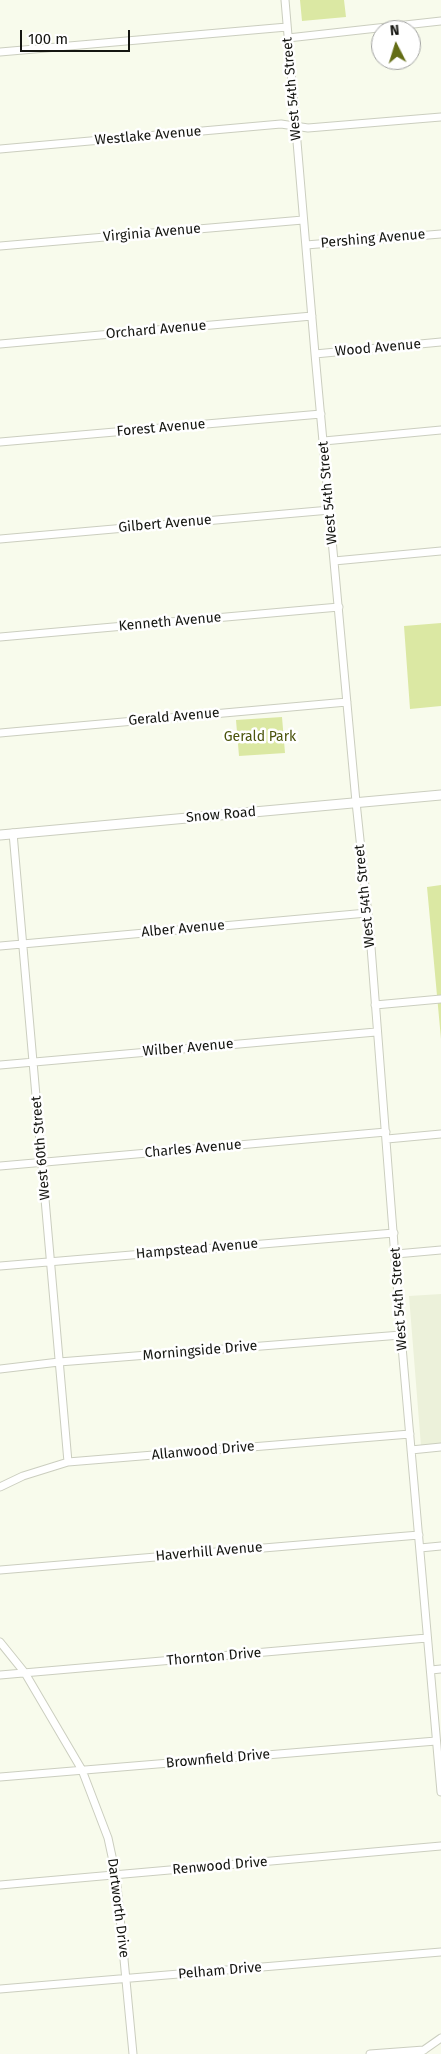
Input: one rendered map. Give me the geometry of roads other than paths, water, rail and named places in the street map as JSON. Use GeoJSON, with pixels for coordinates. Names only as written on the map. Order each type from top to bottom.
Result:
{"type":"FeatureCollection","features":[{"type":"Feature","properties":{"kind":"main road","name":"Snow Road"},"geometry":{"type":"LineString","coordinates":[[0,834],[441,795]]}},
{"type":"Feature","properties":{"kind":"street","name":"West 54th Street"},"geometry":{"type":"LineString","coordinates":[[285,0],[315,354],[375,1004],[401,1335],[436,1741],[440,1760],[441,1792]]}},
{"type":"Feature","properties":{"kind":"street"},"geometry":{"type":"LineString","coordinates":[[288,38],[441,21]]}},
{"type":"Feature","properties":{"kind":"street"},"geometry":{"type":"LineString","coordinates":[[0,52],[287,27]]}},
{"type":"Feature","properties":{"kind":"street","name":"Westlake Avenue"},"geometry":{"type":"LineString","coordinates":[[0,150],[281,124],[295,124],[314,128],[441,116]]}},
{"type":"Feature","properties":{"kind":"street","name":"Virginia Avenue"},"geometry":{"type":"LineString","coordinates":[[0,246],[303,220]]}},
{"type":"Feature","properties":{"kind":"street","name":"Pershing Avenue"},"geometry":{"type":"LineString","coordinates":[[306,245],[441,234]]}},
{"type":"Feature","properties":{"kind":"street","name":"Orchard Avenue"},"geometry":{"type":"LineString","coordinates":[[0,344],[312,316]]}},
{"type":"Feature","properties":{"kind":"street","name":"Wood Avenue"},"geometry":{"type":"LineString","coordinates":[[315,354],[441,342]]}},
{"type":"Feature","properties":{"kind":"street","name":"Forest Avenue"},"geometry":{"type":"LineString","coordinates":[[0,442],[321,414]]}},
{"type":"Feature","properties":{"kind":"street"},"geometry":{"type":"LineString","coordinates":[[324,441],[441,430]]}},
{"type":"Feature","properties":{"kind":"street","name":"Gilbert Avenue"},"geometry":{"type":"LineString","coordinates":[[0,539],[330,510]]}},
{"type":"Feature","properties":{"kind":"street"},"geometry":{"type":"LineString","coordinates":[[334,561],[441,551]]}},
{"type":"Feature","properties":{"kind":"street","name":"Kenneth Avenue"},"geometry":{"type":"LineString","coordinates":[[0,637],[339,607]]}},
{"type":"Feature","properties":{"kind":"street","name":"Gerald Avenue"},"geometry":{"type":"LineString","coordinates":[[0,733],[347,702]]}},
{"type":"Feature","properties":{"kind":"street","name":"West 60th Street"},"geometry":{"type":"LineString","coordinates":[[13,833],[68,1462]]}},
{"type":"Feature","properties":{"kind":"street","name":"Alber Avenue"},"geometry":{"type":"LineString","coordinates":[[0,946],[367,914]]}},
{"type":"Feature","properties":{"kind":"street"},"geometry":{"type":"LineString","coordinates":[[375,1004],[441,999]]}},
{"type":"Feature","properties":{"kind":"street","name":"Wilber Avenue"},"geometry":{"type":"LineString","coordinates":[[0,1065],[376,1032]]}},
{"type":"Feature","properties":{"kind":"street","name":"Charles Avenue"},"geometry":{"type":"LineString","coordinates":[[0,1166],[386,1135],[441,1134]]}},
{"type":"Feature","properties":{"kind":"street","name":"Hampstead Avenue"},"geometry":{"type":"LineString","coordinates":[[0,1266],[394,1233]]}},
{"type":"Feature","properties":{"kind":"street"},"geometry":{"type":"LineString","coordinates":[[396,1254],[441,1250]]}},
{"type":"Feature","properties":{"kind":"street","name":"Morningside Drive"},"geometry":{"type":"LineString","coordinates":[[0,1369],[59,1362],[401,1335]]}},
{"type":"Feature","properties":{"kind":"street","name":"Allanwood Drive"},"geometry":{"type":"LineString","coordinates":[[0,1487],[23,1476],[68,1462],[410,1434]]}},
{"type":"Feature","properties":{"kind":"street"},"geometry":{"type":"LineString","coordinates":[[411,1450],[441,1447]]}},
{"type":"Feature","properties":{"kind":"street","name":"Haverhill Avenue"},"geometry":{"type":"LineString","coordinates":[[0,1570],[419,1535]]}},
{"type":"Feature","properties":{"kind":"street"},"geometry":{"type":"LineString","coordinates":[[420,1548],[441,1546]]}},
{"type":"Feature","properties":{"kind":"street","name":"Thornton Drive"},"geometry":{"type":"LineString","coordinates":[[0,1675],[427,1638]]}},
{"type":"Feature","properties":{"kind":"street","name":"Dartworth Drive"},"geometry":{"type":"LineString","coordinates":[[0,1642],[25,1673],[82,1770],[108,1838],[116,1875],[133,2054]]}},
{"type":"Feature","properties":{"kind":"street"},"geometry":{"type":"LineString","coordinates":[[430,1670],[441,1669]]}},
{"type":"Feature","properties":{"kind":"street","name":"Brownfield Drive"},"geometry":{"type":"LineString","coordinates":[[0,1777],[436,1741]]}},
{"type":"Feature","properties":{"kind":"street","name":"Renwood Drive"},"geometry":{"type":"LineString","coordinates":[[0,1885],[441,1846]]}},
{"type":"Feature","properties":{"kind":"street","name":"Pelham Drive"},"geometry":{"type":"LineString","coordinates":[[0,1989],[441,1952]]}},
{"type":"Feature","properties":{"kind":"street"},"geometry":{"type":"LineString","coordinates":[[370,2054],[421,2052],[441,2038]]}},
{"type":"Feature","properties":{"kind":"park label","name":"Gerald Park"},"geometry":{"type":"Point","coordinates":[260,737]}}]}
